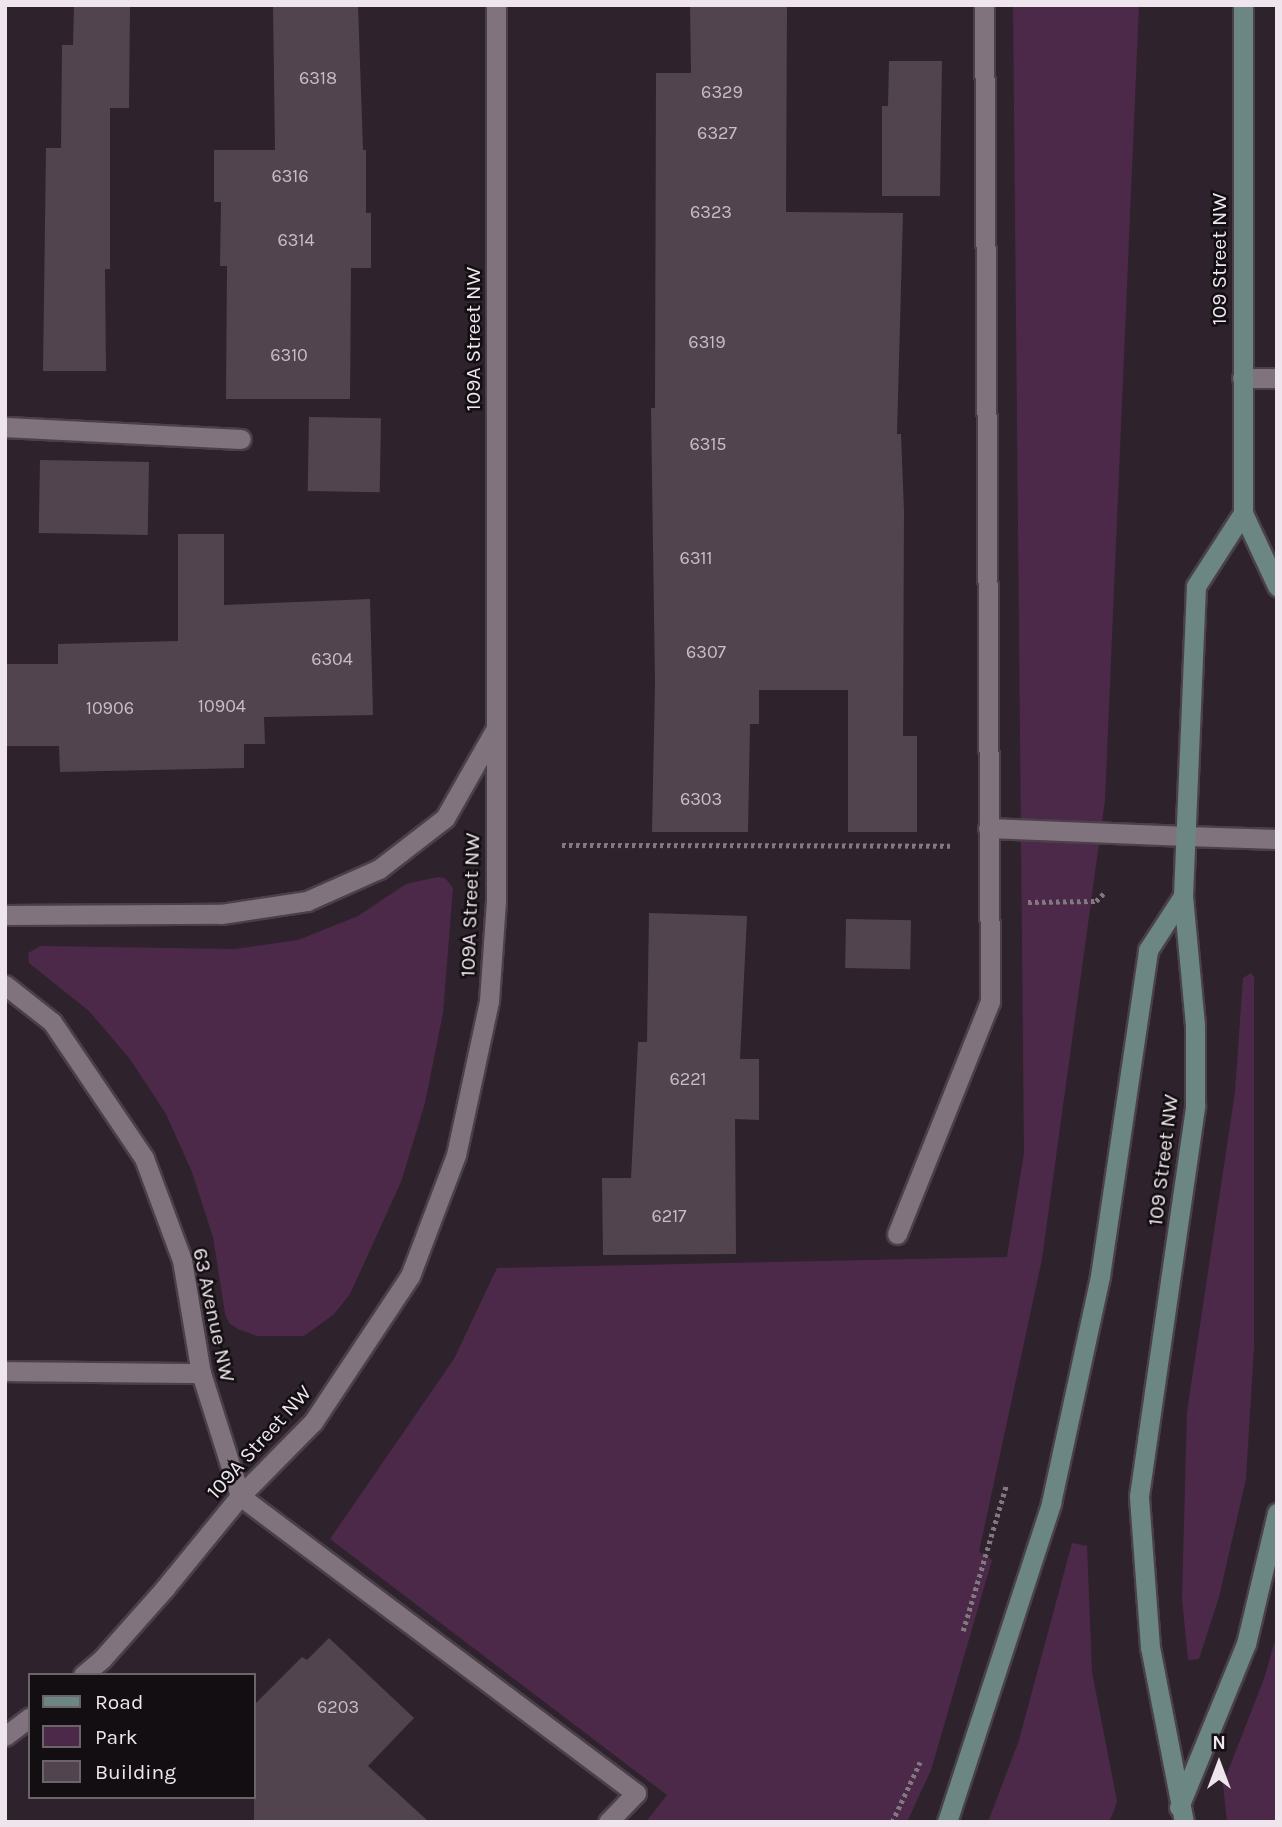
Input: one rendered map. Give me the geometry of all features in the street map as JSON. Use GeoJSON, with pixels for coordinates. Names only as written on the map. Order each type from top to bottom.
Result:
{"type":"FeatureCollection","features":[{"type":"Feature","properties":{"kind":"main road","name":"109 Street NW"},"geometry":{"type":"LineString","coordinates":[[1243,5],[1243,513],[1277,586]]}},
{"type":"Feature","properties":{"kind":"main road","name":"109 Street NW"},"geometry":{"type":"LineString","coordinates":[[1178,1817],[1150,1647],[1139,1496],[1195,1105],[1195,1025],[1183,896],[1196,586],[1243,513]]}},
{"type":"Feature","properties":{"kind":"main road"},"geometry":{"type":"LineString","coordinates":[[947,1822],[1051,1503],[1100,1276],[1148,950],[1183,896]]}},
{"type":"Feature","properties":{"kind":"main road"},"geometry":{"type":"LineString","coordinates":[[1178,1817],[1246,1644],[1277,1513]]}},
{"type":"Feature","properties":{"kind":"street","name":"109A Street NW"},"geometry":{"type":"LineString","coordinates":[[86,1673],[102,1660],[165,1588],[240,1496],[313,1422],[410,1276],[456,1155],[489,1001],[496,902],[496,5]]}},
{"type":"Feature","properties":{"kind":"street"},"geometry":{"type":"LineString","coordinates":[[897,1234],[990,1002],[984,5]]}},
{"type":"Feature","properties":{"kind":"street"},"geometry":{"type":"LineString","coordinates":[[1242,378],[1277,378]]}},
{"type":"Feature","properties":{"kind":"street"},"geometry":{"type":"LineString","coordinates":[[5,427],[241,439]]}},
{"type":"Feature","properties":{"kind":"street"},"geometry":{"type":"LineString","coordinates":[[5,915],[221,914],[307,901],[379,870],[445,818],[495,730]]}},
{"type":"Feature","properties":{"kind":"street"},"geometry":{"type":"LineString","coordinates":[[988,837],[1277,838]]}},
{"type":"Feature","properties":{"kind":"street","name":"63 Avenue NW"},"geometry":{"type":"LineString","coordinates":[[5,985],[52,1022],[144,1158],[182,1260],[201,1373],[240,1496]]}},
{"type":"Feature","properties":{"kind":"street"},"geometry":{"type":"LineString","coordinates":[[5,1371],[201,1373]]}},
{"type":"Feature","properties":{"kind":"street"},"geometry":{"type":"LineString","coordinates":[[240,1496],[636,1793],[608,1822]]}},
{"type":"Feature","properties":{"kind":"street"},"geometry":{"type":"LineString","coordinates":[[5,1737],[28,1719]]}},
{"type":"Feature","properties":{"kind":"path"},"geometry":{"type":"LineString","coordinates":[[562,845],[988,837]]}},
{"type":"Feature","properties":{"kind":"path"},"geometry":{"type":"LineString","coordinates":[[989,903],[1096,901],[1105,892]]}},
{"type":"Feature","properties":{"kind":"path"},"geometry":{"type":"LineString","coordinates":[[962,1634],[1006,1486]]}},
{"type":"Feature","properties":{"kind":"path"},"geometry":{"type":"LineString","coordinates":[[892,1822],[922,1758]]}},
{"type":"Feature","properties":{"kind":"green space"},"geometry":{"type":"Polygon","coordinates":[[[1013,5],[1139,5],[1105,800],[1042,1259],[979,1552],[992,1560],[931,1770],[907,1822],[646,1822],[667,1795],[330,1539],[454,1359],[497,1268],[1007,1257],[1024,1153],[1013,5]]]}},
{"type":"Feature","properties":{"kind":"green space"},"geometry":{"type":"Polygon","coordinates":[[[445,878],[453,888],[443,1013],[425,1103],[401,1182],[350,1294],[334,1314],[304,1336],[257,1336],[238,1329],[229,1323],[225,1313],[213,1237],[192,1172],[166,1114],[130,1059],[89,1011],[29,963],[28,953],[41,946],[235,949],[298,940],[358,916],[406,884],[445,878]]]}},
{"type":"Feature","properties":{"kind":"green space"},"geometry":{"type":"Polygon","coordinates":[[[1251,973],[1254,977],[1254,1348],[1246,1479],[1219,1597],[1199,1659],[1188,1660],[1182,1598],[1187,1412],[1235,1092],[1243,978],[1251,973]]]}},
{"type":"Feature","properties":{"kind":"green space"},"geometry":{"type":"Polygon","coordinates":[[[1072,1543],[1087,1546],[1092,1672],[1117,1801],[1109,1822],[988,1822],[1019,1740],[1072,1543]]]}},
{"type":"Feature","properties":{"kind":"green space"},"geometry":{"type":"Polygon","coordinates":[[[1277,1633],[1277,1822],[1227,1822],[1223,1784],[1265,1676],[1277,1633]]]}},
{"type":"Feature","properties":{"kind":"building"},"geometry":{"type":"Polygon","coordinates":[[[74,5],[130,5],[129,108],[110,108],[110,269],[105,269],[106,371],[43,371],[46,148],[61,148],[62,45],[73,45],[74,5]]]}},
{"type":"Feature","properties":{"kind":"building"},"geometry":{"type":"Polygon","coordinates":[[[273,5],[358,5],[363,150],[366,150],[366,213],[371,213],[371,268],[351,268],[350,399],[226,399],[227,266],[220,266],[221,202],[214,202],[214,150],[275,150],[273,5]]]}},
{"type":"Feature","properties":{"kind":"building"},"geometry":{"type":"Polygon","coordinates":[[[690,5],[787,5],[786,212],[903,213],[897,434],[901,434],[904,512],[903,736],[917,736],[917,832],[848,832],[848,690],[759,690],[759,724],[750,724],[748,832],[652,832],[655,684],[651,408],[655,408],[656,73],[691,73],[690,5]]]}},
{"type":"Feature","properties":{"kind":"building"},"geometry":{"type":"Polygon","coordinates":[[[889,61],[942,61],[940,196],[882,196],[882,106],[888,106],[889,61]]]}},
{"type":"Feature","properties":{"kind":"building"},"geometry":{"type":"Polygon","coordinates":[[[309,417],[381,418],[380,492],[308,491],[309,417]]]}},
{"type":"Feature","properties":{"kind":"building"},"geometry":{"type":"Polygon","coordinates":[[[40,460],[149,462],[148,535],[39,533],[40,460]]]}},
{"type":"Feature","properties":{"kind":"building"},"geometry":{"type":"Polygon","coordinates":[[[178,534],[224,534],[224,605],[370,599],[373,715],[264,717],[265,744],[244,744],[244,768],[60,772],[59,746],[5,746],[5,664],[58,664],[58,644],[178,641],[178,534]]]}},
{"type":"Feature","properties":{"kind":"building"},"geometry":{"type":"Polygon","coordinates":[[[649,913],[747,916],[740,1059],[759,1059],[759,1120],[735,1119],[736,1254],[603,1255],[602,1178],[631,1178],[638,1042],[647,1042],[649,913]]]}},
{"type":"Feature","properties":{"kind":"building"},"geometry":{"type":"Polygon","coordinates":[[[846,919],[911,920],[910,969],[845,968],[846,919]]]}},
{"type":"Feature","properties":{"kind":"building"},"geometry":{"type":"Polygon","coordinates":[[[329,1638],[414,1718],[368,1766],[429,1822],[254,1822],[256,1703],[302,1657],[307,1660],[329,1638]]]}}]}
